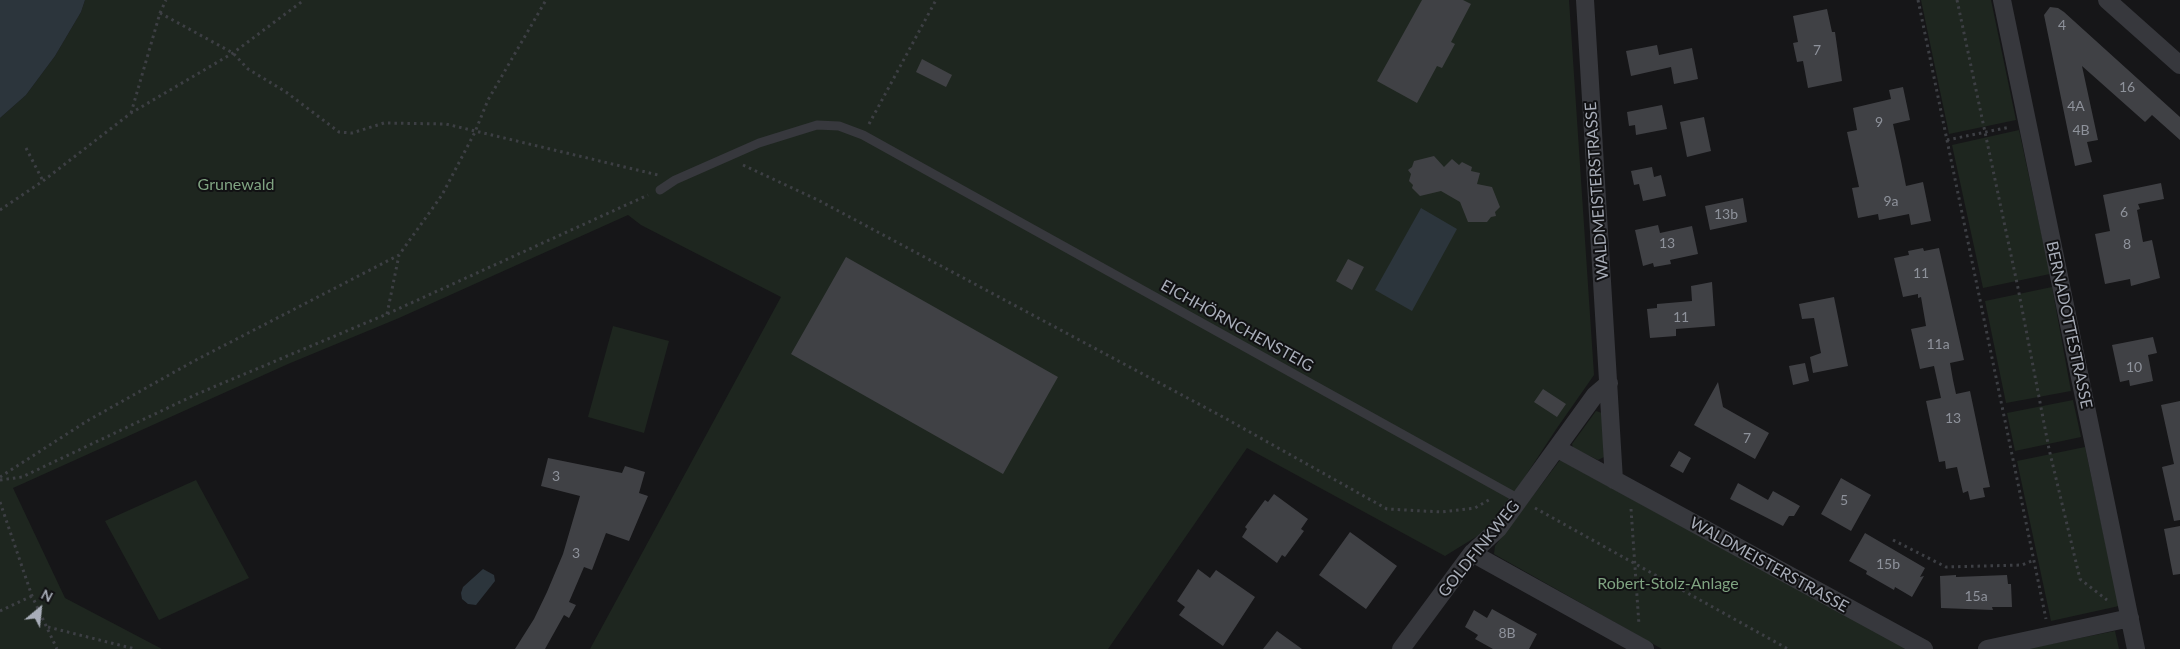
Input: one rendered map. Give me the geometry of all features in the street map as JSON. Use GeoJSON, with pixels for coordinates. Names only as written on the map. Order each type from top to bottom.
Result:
{"type":"FeatureCollection","features":[{"type":"Feature","properties":{"kind":"street","name":"WALDMEISTERSTRASSE"},"geometry":{"type":"LineString","coordinates":[[1585,0],[1614,480]]}},
{"type":"Feature","properties":{"kind":"street","name":"BERNADOTTESTRASSE"},"geometry":{"type":"LineString","coordinates":[[2002,0],[2136,649]]}},
{"type":"Feature","properties":{"kind":"street"},"geometry":{"type":"LineString","coordinates":[[2107,0],[2180,65]]}},
{"type":"Feature","properties":{"kind":"street"},"geometry":{"type":"LineString","coordinates":[[1558,449],[1595,395],[1609,383]]}},
{"type":"Feature","properties":{"kind":"street","name":"WALDMEISTERSTRASSE"},"geometry":{"type":"LineString","coordinates":[[1558,449],[1924,649]]}},
{"type":"Feature","properties":{"kind":"street","name":"GOLDFINKWEG"},"geometry":{"type":"LineString","coordinates":[[1400,649],[1472,553],[1498,529],[1511,495],[1558,449]]}},
{"type":"Feature","properties":{"kind":"street"},"geometry":{"type":"LineString","coordinates":[[1472,553],[1642,641]]}},
{"type":"Feature","properties":{"kind":"street"},"geometry":{"type":"LineString","coordinates":[[1987,649],[2130,618]]}},
{"type":"Feature","properties":{"kind":"lane","name":"EICHHÖRNCHENSTEIG"},"geometry":{"type":"LineString","coordinates":[[660,190],[675,180],[778,136],[817,125],[839,126],[863,135],[1511,495]]}},
{"type":"Feature","properties":{"kind":"path"},"geometry":{"type":"LineString","coordinates":[[131,113],[160,12],[166,0]]}},
{"type":"Feature","properties":{"kind":"path"},"geometry":{"type":"LineString","coordinates":[[0,210],[43,181],[131,113],[233,53],[304,0]]}},
{"type":"Feature","properties":{"kind":"path"},"geometry":{"type":"LineString","coordinates":[[386,314],[399,255],[442,195],[475,132],[488,100],[546,0]]}},
{"type":"Feature","properties":{"kind":"path"},"geometry":{"type":"LineString","coordinates":[[863,135],[936,0]]}},
{"type":"Feature","properties":{"kind":"path"},"geometry":{"type":"LineString","coordinates":[[1918,0],[2047,624]]}},
{"type":"Feature","properties":{"kind":"path"},"geometry":{"type":"LineString","coordinates":[[1957,0],[2018,288],[2049,449],[2080,579],[2111,603]]}},
{"type":"Feature","properties":{"kind":"path"},"geometry":{"type":"LineString","coordinates":[[160,12],[233,53],[248,69],[286,92],[339,132],[352,133],[384,123],[446,124],[675,180]]}},
{"type":"Feature","properties":{"kind":"path"},"geometry":{"type":"LineString","coordinates":[[1947,140],[2027,124]]}},
{"type":"Feature","properties":{"kind":"path"},"geometry":{"type":"LineString","coordinates":[[26,148],[43,181]]}},
{"type":"Feature","properties":{"kind":"path"},"geometry":{"type":"LineString","coordinates":[[727,157],[818,200],[1223,418],[1387,509],[1442,512],[1475,508],[1511,495],[1788,649]]}},
{"type":"Feature","properties":{"kind":"path"},"geometry":{"type":"LineString","coordinates":[[0,478],[22,477],[197,394],[386,314],[660,190]]}},
{"type":"Feature","properties":{"kind":"path"},"geometry":{"type":"LineString","coordinates":[[0,478],[87,421],[194,361],[399,255]]}},
{"type":"Feature","properties":{"kind":"path"},"geometry":{"type":"LineString","coordinates":[[1630,489],[1642,641]]}},
{"type":"Feature","properties":{"kind":"path"},"geometry":{"type":"LineString","coordinates":[[0,502],[32,596],[57,649]]}},
{"type":"Feature","properties":{"kind":"path"},"geometry":{"type":"LineString","coordinates":[[1893,540],[1946,567],[2022,565],[2034,560]]}},
{"type":"Feature","properties":{"kind":"path"},"geometry":{"type":"LineString","coordinates":[[0,611],[32,596]]}},
{"type":"Feature","properties":{"kind":"path"},"geometry":{"type":"LineString","coordinates":[[47,627],[135,649]]}},
{"type":"Feature","properties":{"kind":"green space","name":"Grunewald"},"geometry":{"type":"Polygon","coordinates":[[[85,0],[1569,0],[1594,375],[1492,527],[1445,556],[1247,448],[1108,649],[590,649],[781,297],[641,225],[628,215],[399,318],[288,364],[13,488],[65,598],[162,649],[0,649],[0,118],[26,95],[55,56],[81,12],[85,0]]]}},
{"type":"Feature","properties":{"kind":"green space"},"geometry":{"type":"Polygon","coordinates":[[[1921,0],[1991,0],[2016,120],[1949,134],[1921,0]]]}},
{"type":"Feature","properties":{"kind":"green space"},"geometry":{"type":"Polygon","coordinates":[[[2019,130],[2050,274],[1983,288],[1952,145],[2019,130]]]}},
{"type":"Feature","properties":{"kind":"green space"},"geometry":{"type":"Polygon","coordinates":[[[2052,287],[2071,391],[2006,403],[1985,301],[2052,287]]]}},
{"type":"Feature","properties":{"kind":"green space"},"geometry":{"type":"Polygon","coordinates":[[[613,326],[669,341],[644,433],[588,417],[613,326]]]}},
{"type":"Feature","properties":{"kind":"green space"},"geometry":{"type":"Polygon","coordinates":[[[2073,400],[2081,437],[2015,451],[2007,413],[2073,400]]]}},
{"type":"Feature","properties":{"kind":"green space"},"geometry":{"type":"Polygon","coordinates":[[[1596,411],[1602,413],[1604,457],[1598,460],[1573,448],[1572,444],[1596,411]]]}},
{"type":"Feature","properties":{"kind":"green space"},"geometry":{"type":"Polygon","coordinates":[[[2085,447],[2119,606],[2051,621],[2017,461],[2085,447]]]}},
{"type":"Feature","properties":{"kind":"green space","name":"Robert-Stolz-Anlage"},"geometry":{"type":"Polygon","coordinates":[[[1560,460],[1908,649],[1662,649],[1494,554],[1495,546],[1560,460]]]}},
{"type":"Feature","properties":{"kind":"green space"},"geometry":{"type":"Polygon","coordinates":[[[196,480],[249,578],[159,620],[105,521],[196,480]]]}},
{"type":"Feature","properties":{"kind":"green space"},"geometry":{"type":"Polygon","coordinates":[[[2115,631],[2119,649],[2025,649],[2115,631]]]}},
{"type":"Feature","properties":{"kind":"shaded area"},"geometry":{"type":"Polygon","coordinates":[[[0,0],[85,0],[81,12],[55,56],[26,95],[0,118],[0,0]]]}},
{"type":"Feature","properties":{"kind":"shaded area"},"geometry":{"type":"Polygon","coordinates":[[[1421,208],[1457,229],[1412,311],[1375,290],[1421,208]]]}},
{"type":"Feature","properties":{"kind":"shaded area"},"geometry":{"type":"Polygon","coordinates":[[[483,569],[494,575],[495,581],[476,605],[468,604],[462,599],[463,587],[483,569]]]}},
{"type":"Feature","properties":{"kind":"building"},"geometry":{"type":"Polygon","coordinates":[[[1422,0],[1463,0],[1471,4],[1451,42],[1455,44],[1442,68],[1437,66],[1417,103],[1377,81],[1422,0]]]}},
{"type":"Feature","properties":{"kind":"building"},"geometry":{"type":"Polygon","coordinates":[[[2050,7],[2058,8],[2064,12],[2180,117],[2180,140],[2152,115],[2145,122],[2082,66],[2098,140],[2087,142],[2092,162],[2075,166],[2044,15],[2050,7]]]}},
{"type":"Feature","properties":{"kind":"building"},"geometry":{"type":"Polygon","coordinates":[[[1827,9],[1832,32],[1835,32],[1842,81],[1808,88],[1803,61],[1797,62],[1793,43],[1798,42],[1793,16],[1827,9]]]}},
{"type":"Feature","properties":{"kind":"building"},"geometry":{"type":"Polygon","coordinates":[[[1657,45],[1659,55],[1692,48],[1698,79],[1674,84],[1671,67],[1631,76],[1626,51],[1657,45]]]}},
{"type":"Feature","properties":{"kind":"building"},"geometry":{"type":"Polygon","coordinates":[[[922,59],[952,75],[946,87],[916,72],[922,59]]]}},
{"type":"Feature","properties":{"kind":"building"},"geometry":{"type":"Polygon","coordinates":[[[1903,87],[1910,120],[1893,124],[1906,186],[1923,182],[1931,221],[1911,225],[1909,214],[1879,220],[1878,214],[1858,218],[1852,188],[1859,187],[1847,132],[1857,130],[1853,108],[1891,99],[1889,90],[1903,87]]]}},
{"type":"Feature","properties":{"kind":"building"},"geometry":{"type":"Polygon","coordinates":[[[1662,105],[1667,129],[1636,135],[1635,125],[1629,126],[1627,112],[1662,105]]]}},
{"type":"Feature","properties":{"kind":"building"},"geometry":{"type":"Polygon","coordinates":[[[1704,117],[1711,151],[1687,157],[1680,122],[1704,117]]]}},
{"type":"Feature","properties":{"kind":"building"},"geometry":{"type":"Polygon","coordinates":[[[1434,156],[1444,167],[1452,159],[1459,165],[1462,162],[1472,167],[1471,171],[1480,173],[1477,184],[1492,187],[1500,207],[1495,212],[1496,216],[1491,217],[1487,222],[1468,222],[1460,202],[1441,191],[1420,196],[1412,188],[1413,185],[1409,181],[1411,174],[1408,170],[1412,167],[1414,161],[1434,156]]]}},
{"type":"Feature","properties":{"kind":"building"},"geometry":{"type":"Polygon","coordinates":[[[1652,167],[1654,177],[1661,175],[1666,196],[1643,201],[1639,184],[1634,185],[1631,171],[1652,167]]]}},
{"type":"Feature","properties":{"kind":"building"},"geometry":{"type":"Polygon","coordinates":[[[2161,183],[2164,199],[2138,204],[2140,209],[2137,210],[2143,242],[2152,240],[2160,278],[2131,286],[2130,279],[2105,284],[2095,234],[2110,231],[2103,195],[2161,183]]]}},
{"type":"Feature","properties":{"kind":"building"},"geometry":{"type":"Polygon","coordinates":[[[1743,198],[1747,222],[1710,230],[1705,206],[1743,198]]]}},
{"type":"Feature","properties":{"kind":"building"},"geometry":{"type":"Polygon","coordinates":[[[1658,225],[1660,233],[1692,226],[1698,254],[1670,260],[1671,264],[1654,267],[1653,263],[1643,266],[1635,230],[1658,225]]]}},
{"type":"Feature","properties":{"kind":"building"},"geometry":{"type":"Polygon","coordinates":[[[1923,248],[1924,251],[1939,248],[1964,360],[1950,363],[1953,380],[1956,394],[1970,391],[1990,487],[1983,488],[1985,497],[1970,500],[1968,491],[1963,493],[1957,467],[1946,469],[1945,461],[1939,462],[1926,401],[1941,398],[1934,366],[1920,369],[1911,329],[1926,326],[1921,297],[1918,298],[1918,294],[1903,297],[1894,258],[1909,255],[1908,251],[1923,248]]]}},
{"type":"Feature","properties":{"kind":"building"},"geometry":{"type":"Polygon","coordinates":[[[846,257],[1058,377],[1003,474],[791,354],[846,257]]]}},
{"type":"Feature","properties":{"kind":"building"},"geometry":{"type":"Polygon","coordinates":[[[1348,259],[1364,267],[1352,290],[1336,281],[1348,259]]]}},
{"type":"Feature","properties":{"kind":"building"},"geometry":{"type":"Polygon","coordinates":[[[1712,282],[1715,326],[1676,329],[1676,336],[1650,338],[1647,309],[1657,308],[1657,304],[1692,301],[1691,286],[1712,282]]]}},
{"type":"Feature","properties":{"kind":"building"},"geometry":{"type":"Polygon","coordinates":[[[1834,297],[1848,366],[1813,373],[1810,357],[1821,353],[1814,318],[1802,319],[1799,304],[1834,297]]]}},
{"type":"Feature","properties":{"kind":"building"},"geometry":{"type":"Polygon","coordinates":[[[2153,337],[2157,353],[2148,355],[2153,381],[2130,386],[2129,380],[2120,382],[2112,345],[2153,337]]]}},
{"type":"Feature","properties":{"kind":"building"},"geometry":{"type":"Polygon","coordinates":[[[1805,363],[1809,381],[1793,385],[1789,366],[1805,363]]]}},
{"type":"Feature","properties":{"kind":"building"},"geometry":{"type":"Polygon","coordinates":[[[1718,382],[1723,407],[1769,433],[1755,459],[1694,425],[1718,382]]]}},
{"type":"Feature","properties":{"kind":"building"},"geometry":{"type":"Polygon","coordinates":[[[1543,389],[1566,404],[1557,417],[1534,402],[1543,389]]]}},
{"type":"Feature","properties":{"kind":"building"},"geometry":{"type":"Polygon","coordinates":[[[2180,401],[2180,520],[2174,521],[2162,467],[2174,464],[2161,405],[2180,401]]]}},
{"type":"Feature","properties":{"kind":"building"},"geometry":{"type":"Polygon","coordinates":[[[1679,451],[1691,458],[1683,473],[1670,466],[1679,451]]]}},
{"type":"Feature","properties":{"kind":"building"},"geometry":{"type":"Polygon","coordinates":[[[548,458],[622,473],[625,466],[645,472],[639,493],[648,496],[629,541],[606,533],[592,570],[584,567],[569,602],[576,605],[569,618],[564,615],[545,649],[515,649],[534,619],[547,592],[563,554],[580,496],[541,486],[548,458]]]}},
{"type":"Feature","properties":{"kind":"building"},"geometry":{"type":"Polygon","coordinates":[[[1841,478],[1871,495],[1851,531],[1821,514],[1841,478]]]}},
{"type":"Feature","properties":{"kind":"building"},"geometry":{"type":"Polygon","coordinates":[[[1738,483],[1768,500],[1773,491],[1800,506],[1794,516],[1789,516],[1783,526],[1730,499],[1738,483]]]}},
{"type":"Feature","properties":{"kind":"building"},"geometry":{"type":"Polygon","coordinates":[[[1274,494],[1308,519],[1301,529],[1304,531],[1285,557],[1282,555],[1277,563],[1242,537],[1247,529],[1245,527],[1265,500],[1268,502],[1274,494]]]}},
{"type":"Feature","properties":{"kind":"building"},"geometry":{"type":"Polygon","coordinates":[[[2180,526],[2180,574],[2173,575],[2164,529],[2180,526]]]}},
{"type":"Feature","properties":{"kind":"building"},"geometry":{"type":"Polygon","coordinates":[[[1350,532],[1397,566],[1366,609],[1319,575],[1350,532]]]}},
{"type":"Feature","properties":{"kind":"building"},"geometry":{"type":"Polygon","coordinates":[[[1865,533],[1925,568],[1920,577],[1924,576],[1912,597],[1895,587],[1894,590],[1866,574],[1867,571],[1849,561],[1865,533]]]}},
{"type":"Feature","properties":{"kind":"building"},"geometry":{"type":"Polygon","coordinates":[[[1198,569],[1210,578],[1216,570],[1255,597],[1223,646],[1179,615],[1185,607],[1177,601],[1198,569]]]}},
{"type":"Feature","properties":{"kind":"building"},"geometry":{"type":"Polygon","coordinates":[[[1956,575],[1956,577],[2007,575],[2008,584],[2011,584],[2012,607],[1992,607],[1993,610],[1941,608],[1940,576],[1956,575]]]}},
{"type":"Feature","properties":{"kind":"building"},"geometry":{"type":"Polygon","coordinates":[[[1492,609],[1537,634],[1529,649],[1493,649],[1475,639],[1478,635],[1465,627],[1474,610],[1487,618],[1492,609]]]}},
{"type":"Feature","properties":{"kind":"building"},"geometry":{"type":"Polygon","coordinates":[[[1277,631],[1302,649],[1263,649],[1277,631]]]}}]}
